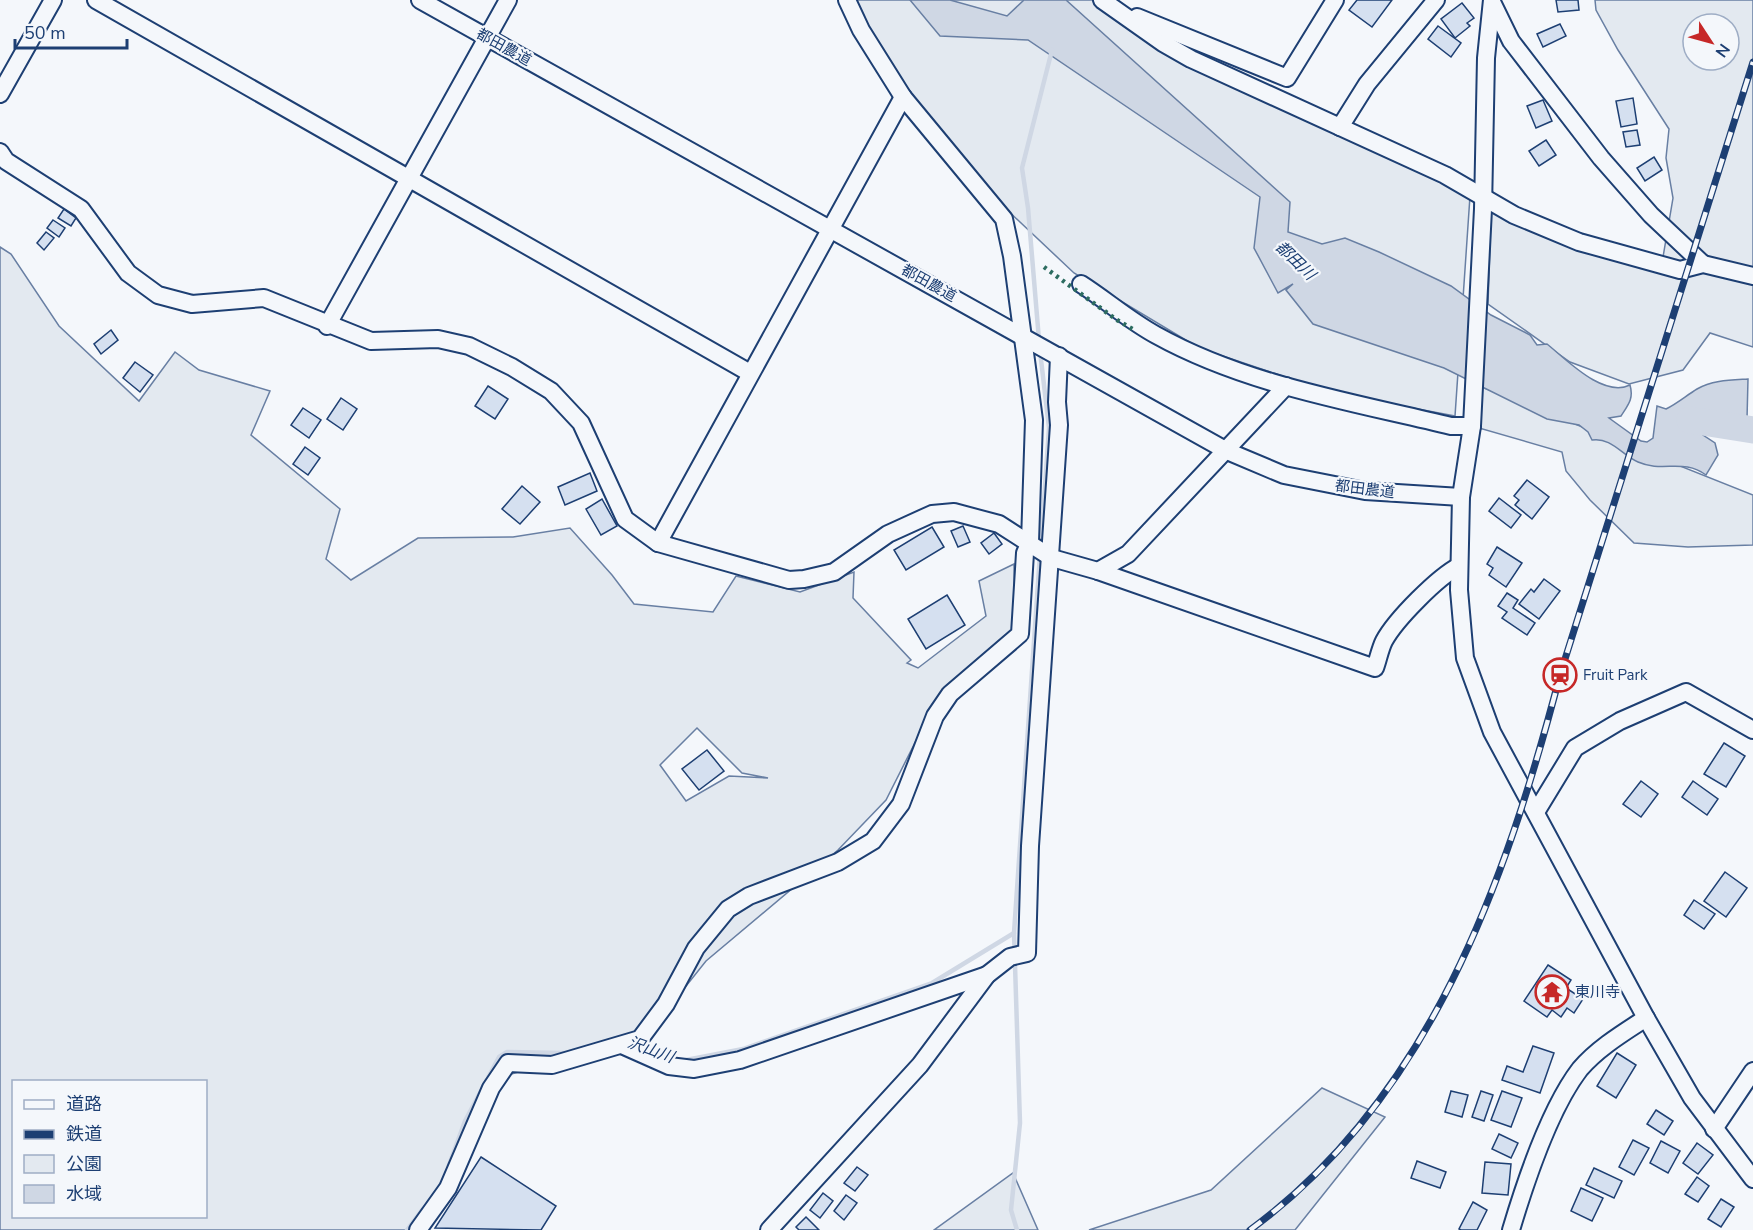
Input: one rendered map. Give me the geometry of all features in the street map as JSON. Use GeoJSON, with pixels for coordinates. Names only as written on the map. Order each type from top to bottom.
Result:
{"type":"FeatureCollection","features":[{"type":"Feature","properties":{"kind":"street"},"geometry":{"type":"LineString","coordinates":[[0,94],[53,0]]}},
{"type":"Feature","properties":{"kind":"street"},"geometry":{"type":"LineString","coordinates":[[96,0],[750,373]]}},
{"type":"Feature","properties":{"kind":"street","name":"都田農道"},"geometry":{"type":"LineString","coordinates":[[420,0],[1227,451],[1284,476],[1365,491],[1461,497]]}},
{"type":"Feature","properties":{"kind":"street"},"geometry":{"type":"LineString","coordinates":[[327,326],[507,0]]}},
{"type":"Feature","properties":{"kind":"street"},"geometry":{"type":"LineString","coordinates":[[769,1230],[920,1065],[987,975],[1010,957],[1027,953],[1041,550],[1034,420],[1025,337],[1004,219],[903,97],[861,30],[847,0]]}},
{"type":"Feature","properties":{"kind":"street"},"geometry":{"type":"LineString","coordinates":[[1106,3],[1287,78],[1335,0]]}},
{"type":"Feature","properties":{"kind":"street"},"geometry":{"type":"LineString","coordinates":[[1340,127],[1367,84],[1436,0]]}},
{"type":"Feature","properties":{"kind":"street"},"geometry":{"type":"LineString","coordinates":[[1492,1],[1486,58],[1472,426],[1461,497],[1459,590],[1465,658],[1492,732],[1646,1018],[1692,1098],[1753,1179]]}},
{"type":"Feature","properties":{"kind":"street"},"geometry":{"type":"LineString","coordinates":[[1492,1],[1511,41],[1600,158],[1651,215],[1703,264]]}},
{"type":"Feature","properties":{"kind":"street"},"geometry":{"type":"LineString","coordinates":[[1106,3],[1191,59],[1340,127],[1482,202],[1580,242],[1680,270],[1703,264],[1753,276]]}},
{"type":"Feature","properties":{"kind":"street"},"geometry":{"type":"LineString","coordinates":[[658,543],[903,97]]}},
{"type":"Feature","properties":{"kind":"street"},"geometry":{"type":"LineString","coordinates":[[0,152],[6,161],[81,209],[128,273],[158,295],[192,304],[264,298],[327,326],[371,342],[438,339],[469,346],[512,367],[551,392],[581,423],[625,519],[658,543],[789,580],[834,572],[888,534],[932,514],[954,512],[976,516],[999,524],[1041,550],[1375,668],[1383,642],[1394,628],[1444,574],[1459,566]]}},
{"type":"Feature","properties":{"kind":"street"},"geometry":{"type":"LineString","coordinates":[[1081,284],[1155,335],[1192,352],[1286,386],[1451,426],[1472,426]]}},
{"type":"Feature","properties":{"kind":"street"},"geometry":{"type":"LineString","coordinates":[[1041,550],[1059,424],[1055,353]]}},
{"type":"Feature","properties":{"kind":"street"},"geometry":{"type":"LineString","coordinates":[[1098,571],[1128,554],[1286,386]]}},
{"type":"Feature","properties":{"kind":"street"},"geometry":{"type":"LineString","coordinates":[[418,1230],[448,1188],[491,1088],[508,1064],[552,1065],[631,1043],[666,1004],[696,948],[728,909],[749,896],[857,852],[889,823],[901,804],[935,716],[950,694],[1020,634],[1025,553],[1041,550]]}},
{"type":"Feature","properties":{"kind":"street"},"geometry":{"type":"LineString","coordinates":[[1536,812],[1575,748],[1620,721],[1686,692],[1753,730]]}},
{"type":"Feature","properties":{"kind":"street"},"geometry":{"type":"LineString","coordinates":[[631,1043],[669,1066],[694,1069],[728,1062],[987,975]]}},
{"type":"Feature","properties":{"kind":"street"},"geometry":{"type":"LineString","coordinates":[[1511,1230],[1559,1104],[1581,1069],[1604,1047],[1646,1018]]}},
{"type":"Feature","properties":{"kind":"street"},"geometry":{"type":"LineString","coordinates":[[1714,1129],[1753,1071]]}},
{"type":"Feature","properties":{"kind":"green space"},"geometry":{"type":"Polygon","coordinates":[[[854,0],[1101,0],[1126,25],[1470,196],[1455,416],[1333,393],[1199,348],[1074,273],[968,173],[884,55],[854,0]]]}},
{"type":"Feature","properties":{"kind":"green space"},"geometry":{"type":"Polygon","coordinates":[[[1595,0],[1753,0],[1753,347],[1710,333],[1683,370],[1629,384],[1570,362],[1488,304],[1491,212],[1589,253],[1661,269],[1673,198],[1666,158],[1669,129],[1618,50],[1596,10],[1595,0]]]}},
{"type":"Feature","properties":{"kind":"green space"},"geometry":{"type":"Polygon","coordinates":[[[0,247],[11,254],[59,326],[139,401],[175,352],[199,370],[270,391],[251,435],[340,509],[326,559],[351,580],[418,538],[513,537],[570,528],[612,575],[634,604],[713,612],[736,576],[800,592],[854,572],[853,598],[911,660],[907,663],[918,668],[986,616],[979,581],[1014,564],[1015,634],[923,727],[886,800],[838,850],[706,961],[647,1035],[501,1077],[445,1189],[411,1230],[0,1230],[0,247]],[[697,728],[660,765],[686,801],[729,776],[768,778],[742,773],[697,728]]]}},
{"type":"Feature","properties":{"kind":"green space"},"geometry":{"type":"Polygon","coordinates":[[[1482,387],[1753,495],[1753,545],[1688,547],[1634,543],[1590,500],[1566,471],[1562,452],[1479,428],[1482,387]]]}},
{"type":"Feature","properties":{"kind":"green space"},"geometry":{"type":"Polygon","coordinates":[[[1322,1088],[1385,1117],[1295,1230],[1089,1230],[1211,1190],[1322,1088]]]}},
{"type":"Feature","properties":{"kind":"green space"},"geometry":{"type":"Polygon","coordinates":[[[1013,1173],[1038,1230],[934,1230],[1013,1173]]]}},
{"type":"Feature","properties":{"kind":"water"},"geometry":{"type":"Polygon","coordinates":[[[910,0],[950,0],[1007,16],[1024,0],[1066,0],[1290,202],[1288,232],[1322,244],[1345,238],[1379,252],[1451,286],[1491,315],[1530,335],[1537,345],[1547,344],[1597,382],[1620,388],[1630,385],[1630,402],[1621,416],[1609,418],[1641,441],[1647,442],[1653,438],[1657,406],[1666,409],[1697,389],[1715,382],[1748,379],[1747,419],[1708,426],[1703,435],[1715,443],[1718,455],[1706,475],[1689,467],[1647,465],[1632,459],[1605,441],[1592,440],[1588,432],[1579,425],[1547,419],[1444,368],[1313,324],[1286,290],[1293,284],[1278,293],[1254,248],[1260,197],[1028,40],[940,36],[910,0]]]}},
{"type":"Feature","properties":{"kind":"building"},"geometry":{"type":"Polygon","coordinates":[[[1357,0],[1392,0],[1372,27],[1349,10],[1357,0]]]}},
{"type":"Feature","properties":{"kind":"building"},"geometry":{"type":"Polygon","coordinates":[[[1556,0],[1578,0],[1579,10],[1558,12],[1556,0]]]}},
{"type":"Feature","properties":{"kind":"building"},"geometry":{"type":"Polygon","coordinates":[[[1462,3],[1474,18],[1467,23],[1470,26],[1455,38],[1441,19],[1462,3]]]}},
{"type":"Feature","properties":{"kind":"building"},"geometry":{"type":"Polygon","coordinates":[[[1560,24],[1566,36],[1543,47],[1537,34],[1560,24]]]}},
{"type":"Feature","properties":{"kind":"building"},"geometry":{"type":"Polygon","coordinates":[[[1438,26],[1461,43],[1451,57],[1428,39],[1438,26]]]}},
{"type":"Feature","properties":{"kind":"building"},"geometry":{"type":"Polygon","coordinates":[[[1633,98],[1637,124],[1621,127],[1616,101],[1633,98]]]}},
{"type":"Feature","properties":{"kind":"building"},"geometry":{"type":"Polygon","coordinates":[[[1543,100],[1552,121],[1536,128],[1527,106],[1543,100]]]}},
{"type":"Feature","properties":{"kind":"building"},"geometry":{"type":"Polygon","coordinates":[[[1637,130],[1640,145],[1626,147],[1623,132],[1637,130]]]}},
{"type":"Feature","properties":{"kind":"building"},"geometry":{"type":"Polygon","coordinates":[[[1546,140],[1556,155],[1539,166],[1529,151],[1546,140]]]}},
{"type":"Feature","properties":{"kind":"building"},"geometry":{"type":"Polygon","coordinates":[[[1654,157],[1662,170],[1645,181],[1637,168],[1654,157]]]}},
{"type":"Feature","properties":{"kind":"building"},"geometry":{"type":"Polygon","coordinates":[[[64,209],[76,218],[71,226],[58,218],[64,209]]]}},
{"type":"Feature","properties":{"kind":"building"},"geometry":{"type":"Polygon","coordinates":[[[53,220],[65,228],[59,237],[47,228],[53,220]]]}},
{"type":"Feature","properties":{"kind":"building"},"geometry":{"type":"Polygon","coordinates":[[[46,232],[54,238],[44,250],[37,243],[46,232]]]}},
{"type":"Feature","properties":{"kind":"building"},"geometry":{"type":"Polygon","coordinates":[[[111,330],[118,340],[101,354],[94,344],[111,330]]]}},
{"type":"Feature","properties":{"kind":"building"},"geometry":{"type":"Polygon","coordinates":[[[135,362],[153,375],[140,392],[123,378],[135,362]]]}},
{"type":"Feature","properties":{"kind":"building"},"geometry":{"type":"Polygon","coordinates":[[[488,386],[508,399],[495,419],[475,406],[488,386]]]}},
{"type":"Feature","properties":{"kind":"building"},"geometry":{"type":"Polygon","coordinates":[[[341,398],[357,409],[343,430],[327,419],[341,398]]]}},
{"type":"Feature","properties":{"kind":"building"},"geometry":{"type":"Polygon","coordinates":[[[303,408],[321,420],[309,438],[291,425],[303,408]]]}},
{"type":"Feature","properties":{"kind":"building"},"geometry":{"type":"Polygon","coordinates":[[[305,447],[320,458],[308,475],[293,464],[305,447]]]}},
{"type":"Feature","properties":{"kind":"building"},"geometry":{"type":"Polygon","coordinates":[[[590,473],[597,491],[565,505],[558,487],[590,473]]]}},
{"type":"Feature","properties":{"kind":"building"},"geometry":{"type":"Polygon","coordinates":[[[1527,480],[1549,497],[1532,519],[1515,505],[1519,500],[1514,496],[1527,480]]]}},
{"type":"Feature","properties":{"kind":"building"},"geometry":{"type":"Polygon","coordinates":[[[522,486],[540,502],[520,524],[502,509],[522,486]]]}},
{"type":"Feature","properties":{"kind":"building"},"geometry":{"type":"Polygon","coordinates":[[[1499,498],[1521,515],[1511,528],[1489,511],[1499,498]]]}},
{"type":"Feature","properties":{"kind":"building"},"geometry":{"type":"Polygon","coordinates":[[[602,499],[617,526],[601,535],[586,509],[602,499]]]}},
{"type":"Feature","properties":{"kind":"building"},"geometry":{"type":"Polygon","coordinates":[[[963,526],[970,542],[958,547],[951,531],[963,526]]]}},
{"type":"Feature","properties":{"kind":"building"},"geometry":{"type":"Polygon","coordinates":[[[932,527],[944,547],[906,570],[894,550],[932,527]]]}},
{"type":"Feature","properties":{"kind":"building"},"geometry":{"type":"Polygon","coordinates":[[[994,533],[1002,544],[989,554],[981,543],[994,533]]]}},
{"type":"Feature","properties":{"kind":"building"},"geometry":{"type":"Polygon","coordinates":[[[1497,547],[1522,563],[1506,587],[1489,575],[1493,568],[1487,564],[1497,547]]]}},
{"type":"Feature","properties":{"kind":"building"},"geometry":{"type":"Polygon","coordinates":[[[1544,579],[1560,591],[1539,619],[1519,604],[1531,589],[1534,592],[1544,579]]]}},
{"type":"Feature","properties":{"kind":"building"},"geometry":{"type":"Polygon","coordinates":[[[1507,593],[1518,600],[1513,608],[1535,623],[1527,635],[1502,618],[1507,612],[1498,606],[1507,593]]]}},
{"type":"Feature","properties":{"kind":"building"},"geometry":{"type":"Polygon","coordinates":[[[947,595],[965,625],[926,649],[908,619],[947,595]]]}},
{"type":"Feature","properties":{"kind":"building"},"geometry":{"type":"Polygon","coordinates":[[[1724,743],[1745,756],[1726,787],[1704,774],[1724,743]]]}},
{"type":"Feature","properties":{"kind":"building"},"geometry":{"type":"Polygon","coordinates":[[[707,750],[724,771],[699,790],[682,769],[707,750]]]}},
{"type":"Feature","properties":{"kind":"building"},"geometry":{"type":"Polygon","coordinates":[[[1641,781],[1658,794],[1641,817],[1623,804],[1641,781]]]}},
{"type":"Feature","properties":{"kind":"building"},"geometry":{"type":"Polygon","coordinates":[[[1693,781],[1718,799],[1707,815],[1682,797],[1693,781]]]}},
{"type":"Feature","properties":{"kind":"building"},"geometry":{"type":"Polygon","coordinates":[[[1725,872],[1747,888],[1726,917],[1704,901],[1725,872]]]}},
{"type":"Feature","properties":{"kind":"building"},"geometry":{"type":"Polygon","coordinates":[[[1694,900],[1715,914],[1704,929],[1684,915],[1694,900]]]}},
{"type":"Feature","properties":{"kind":"building"},"geometry":{"type":"Polygon","coordinates":[[[1548,965],[1571,980],[1566,988],[1583,999],[1574,1013],[1567,1008],[1561,1017],[1552,1010],[1547,1017],[1524,1001],[1548,965]]]}},
{"type":"Feature","properties":{"kind":"building"},"geometry":{"type":"Polygon","coordinates":[[[1533,1046],[1554,1053],[1540,1093],[1502,1080],[1507,1066],[1523,1072],[1533,1046]]]}},
{"type":"Feature","properties":{"kind":"building"},"geometry":{"type":"Polygon","coordinates":[[[1617,1053],[1636,1065],[1616,1098],[1597,1086],[1617,1053]]]}},
{"type":"Feature","properties":{"kind":"building"},"geometry":{"type":"Polygon","coordinates":[[[1451,1091],[1468,1095],[1462,1117],[1445,1112],[1451,1091]]]}},
{"type":"Feature","properties":{"kind":"building"},"geometry":{"type":"Polygon","coordinates":[[[1481,1091],[1493,1095],[1484,1121],[1472,1117],[1481,1091]]]}},
{"type":"Feature","properties":{"kind":"building"},"geometry":{"type":"Polygon","coordinates":[[[1502,1091],[1522,1098],[1511,1127],[1491,1120],[1502,1091]]]}},
{"type":"Feature","properties":{"kind":"building"},"geometry":{"type":"Polygon","coordinates":[[[1656,1110],[1673,1121],[1664,1135],[1647,1124],[1656,1110]]]}},
{"type":"Feature","properties":{"kind":"building"},"geometry":{"type":"Polygon","coordinates":[[[1499,1134],[1518,1143],[1511,1158],[1492,1149],[1499,1134]]]}},
{"type":"Feature","properties":{"kind":"building"},"geometry":{"type":"Polygon","coordinates":[[[1633,1140],[1649,1148],[1634,1175],[1619,1167],[1633,1140]]]}},
{"type":"Feature","properties":{"kind":"building"},"geometry":{"type":"Polygon","coordinates":[[[1661,1141],[1680,1151],[1668,1173],[1650,1163],[1661,1141]]]}},
{"type":"Feature","properties":{"kind":"building"},"geometry":{"type":"Polygon","coordinates":[[[1697,1143],[1713,1155],[1698,1174],[1683,1163],[1697,1143]]]}},
{"type":"Feature","properties":{"kind":"building"},"geometry":{"type":"Polygon","coordinates":[[[481,1157],[556,1206],[541,1230],[435,1228],[481,1157]]]}},
{"type":"Feature","properties":{"kind":"building"},"geometry":{"type":"Polygon","coordinates":[[[1417,1161],[1446,1172],[1440,1188],[1411,1178],[1417,1161]]]}},
{"type":"Feature","properties":{"kind":"building"},"geometry":{"type":"Polygon","coordinates":[[[1485,1162],[1511,1164],[1508,1195],[1482,1193],[1485,1162]]]}},
{"type":"Feature","properties":{"kind":"building"},"geometry":{"type":"Polygon","coordinates":[[[857,1167],[868,1175],[855,1191],[844,1183],[857,1167]]]}},
{"type":"Feature","properties":{"kind":"building"},"geometry":{"type":"Polygon","coordinates":[[[1594,1168],[1622,1181],[1614,1198],[1586,1185],[1594,1168]]]}},
{"type":"Feature","properties":{"kind":"building"},"geometry":{"type":"Polygon","coordinates":[[[1697,1177],[1709,1186],[1698,1202],[1685,1194],[1697,1177]]]}},
{"type":"Feature","properties":{"kind":"building"},"geometry":{"type":"Polygon","coordinates":[[[1581,1188],[1603,1198],[1592,1221],[1571,1211],[1581,1188]]]}},
{"type":"Feature","properties":{"kind":"building"},"geometry":{"type":"Polygon","coordinates":[[[823,1193],[833,1201],[820,1218],[810,1210],[823,1193]]]}},
{"type":"Feature","properties":{"kind":"building"},"geometry":{"type":"Polygon","coordinates":[[[846,1195],[857,1203],[844,1220],[834,1211],[846,1195]]]}},
{"type":"Feature","properties":{"kind":"building"},"geometry":{"type":"Polygon","coordinates":[[[1721,1199],[1734,1207],[1721,1227],[1708,1219],[1721,1199]]]}},
{"type":"Feature","properties":{"kind":"building"},"geometry":{"type":"Polygon","coordinates":[[[1473,1202],[1487,1210],[1477,1230],[1461,1230],[1459,1229],[1473,1202]]]}},
{"type":"Feature","properties":{"kind":"building"},"geometry":{"type":"Polygon","coordinates":[[[806,1217],[819,1230],[799,1230],[796,1227],[806,1217]]]}},
{"type":"Feature","properties":{"kind":"waterway"},"geometry":{"type":"LineString","coordinates":[[1039,340],[1028,208],[1022,168],[1052,50]]}},
{"type":"Feature","properties":{"kind":"waterway"},"geometry":{"type":"LineString","coordinates":[[1040,351],[1049,428],[1041,546]]}},
{"type":"Feature","properties":{"kind":"waterway","name":"都田川"},"geometry":{"type":"LineString","coordinates":[[1690,420],[1753,430]]}},
{"type":"Feature","properties":{"kind":"waterway"},"geometry":{"type":"LineString","coordinates":[[1017,1230],[1011,1210],[1020,1123],[1014,933],[1040,554]]}},
{"type":"Feature","properties":{"kind":"waterway","name":"沢山川"},"geometry":{"type":"LineString","coordinates":[[686,1060],[743,1049],[932,983],[1014,933]]}},
{"type":"Feature","properties":{"kind":"waterway","name":"沢山川"},"geometry":{"type":"LineString","coordinates":[[642,1043],[675,1060]]}},
{"type":"Feature","properties":{"kind":"waterway","name":"沢山川"},"geometry":{"type":"LineString","coordinates":[[449,1165],[465,1121],[499,1057],[507,1052],[565,1053]]}},
{"type":"Feature","properties":{"kind":"waterway","name":"沢山川"},"geometry":{"type":"LineString","coordinates":[[407,1230],[422,1210]]}},
{"type":"Feature","properties":{"kind":"railway"},"geometry":{"type":"LineString","coordinates":[[1250,1230],[1312,1177],[1366,1117],[1413,1051],[1452,981],[1485,907],[1514,831],[1539,753],[1560,675],[1753,62]]}},
{"type":"Feature","properties":{"kind":"hedge"},"geometry":{"type":"LineString","coordinates":[[1044,267],[1117,320],[1136,331]]}},
{"type":"Feature","properties":{"kind":"place","name":"Fruit Park"},"geometry":{"type":"Point","coordinates":[1560,675]}},
{"type":"Feature","properties":{"kind":"place","name":"東川寺"},"geometry":{"type":"Point","coordinates":[1552,992]}}]}
